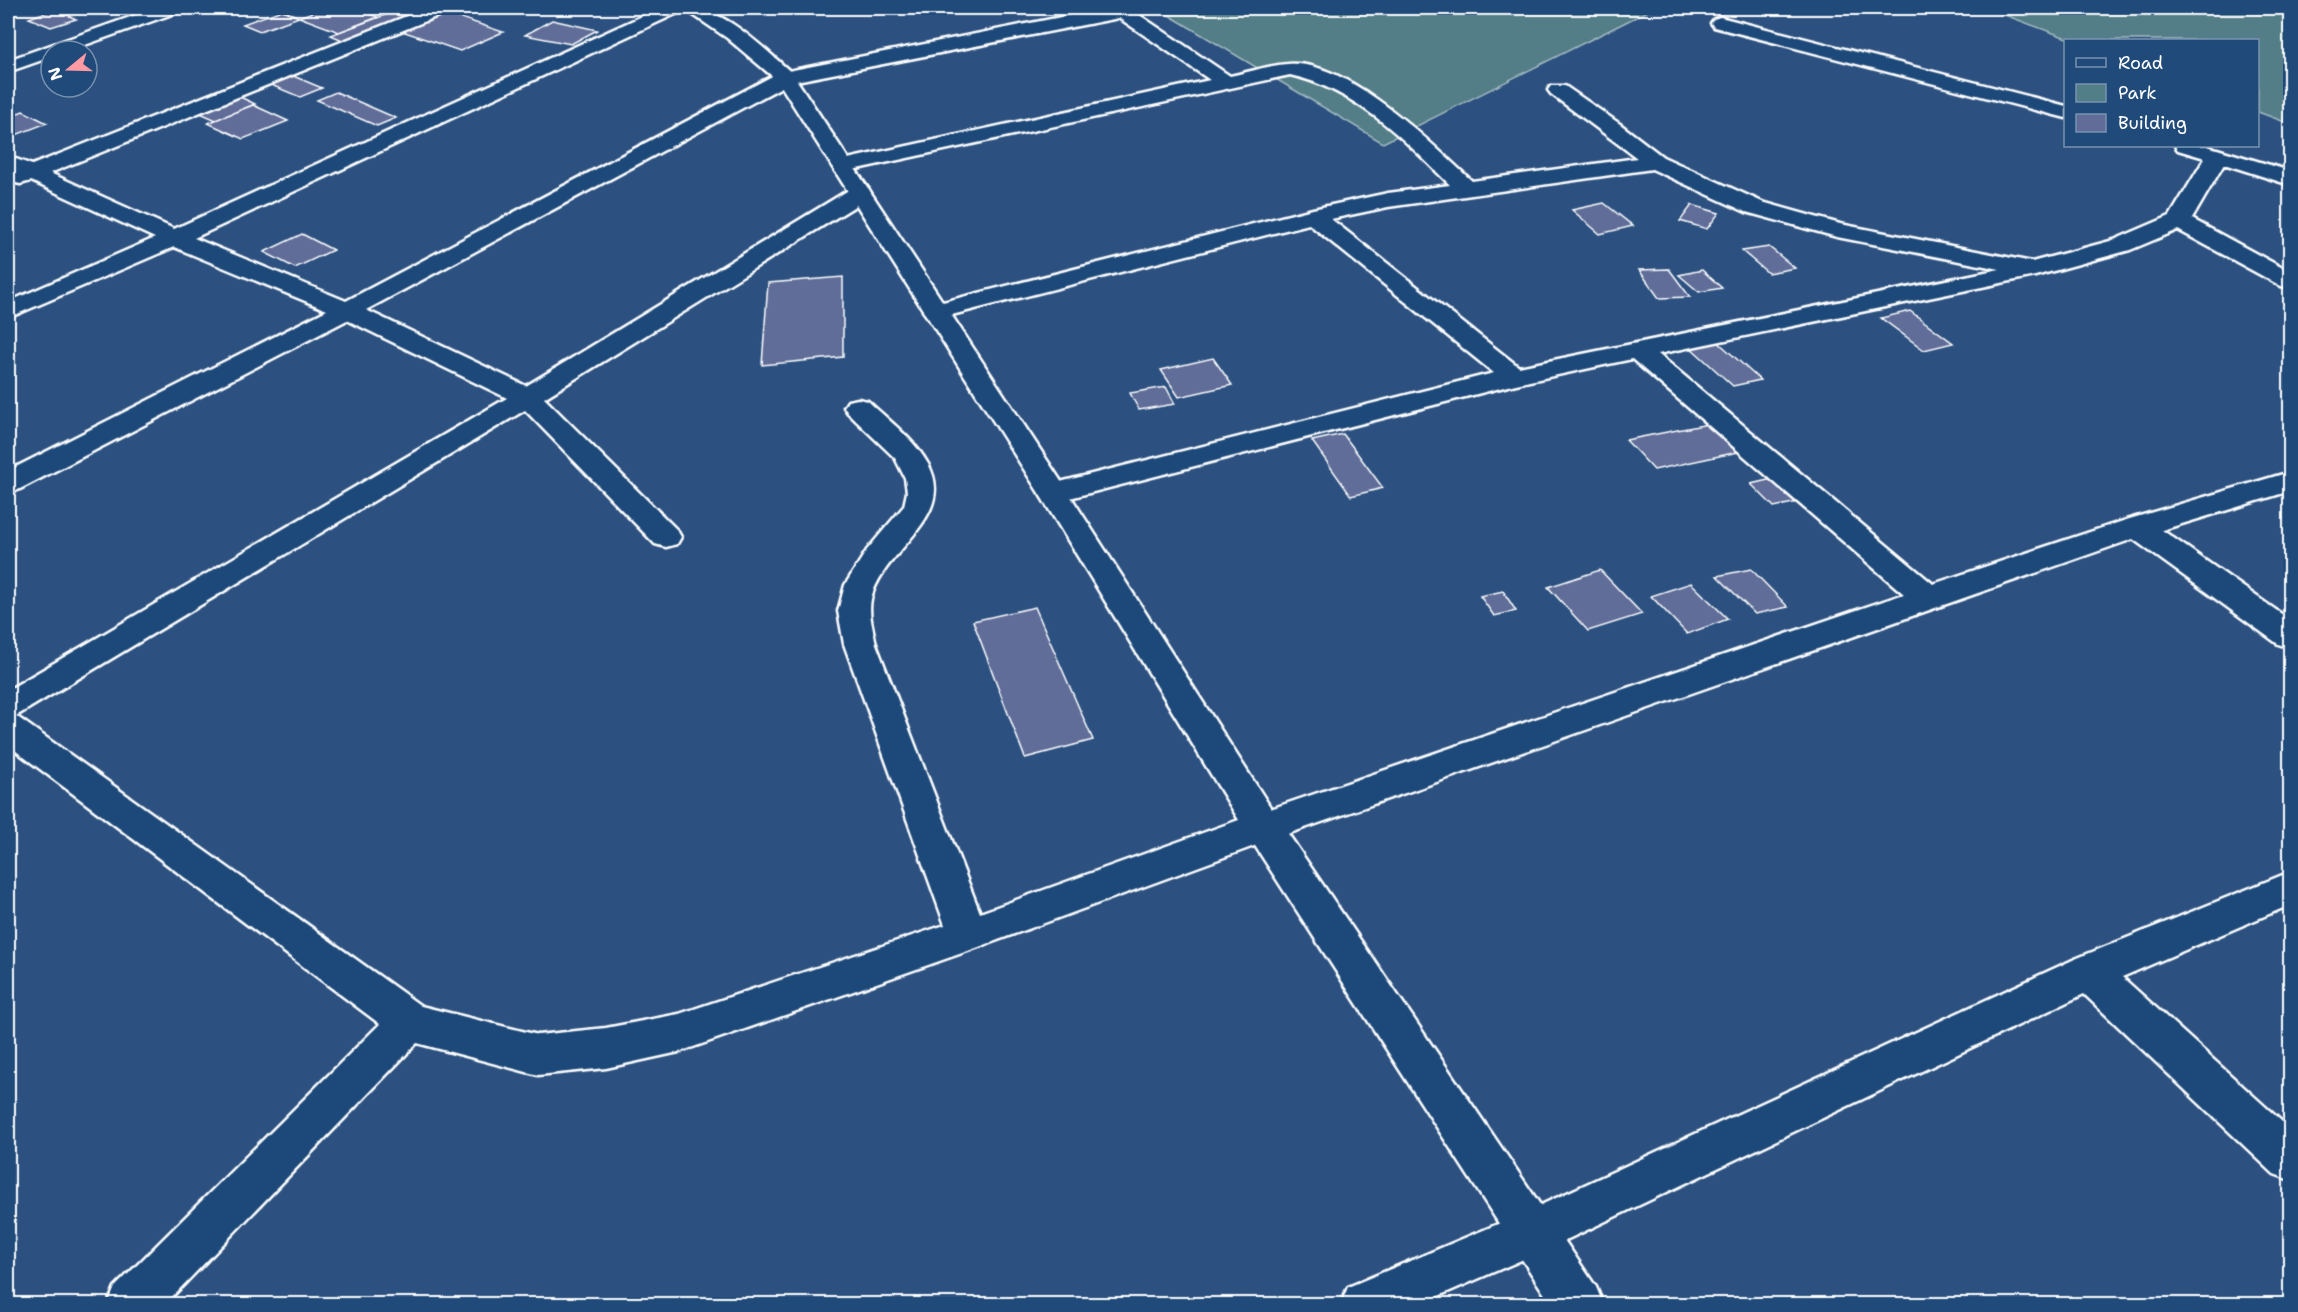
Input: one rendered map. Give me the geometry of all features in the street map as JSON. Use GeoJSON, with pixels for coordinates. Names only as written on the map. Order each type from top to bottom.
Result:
{"type":"FeatureCollection","features":[{"type":"Feature","properties":{"kind":"street"},"geometry":{"type":"LineString","coordinates":[[8,66],[172,8]]}},
{"type":"Feature","properties":{"kind":"street"},"geometry":{"type":"LineString","coordinates":[[8,182],[442,8]]}},
{"type":"Feature","properties":{"kind":"street"},"geometry":{"type":"LineString","coordinates":[[8,311],[174,238],[674,8]]}},
{"type":"Feature","properties":{"kind":"street"},"geometry":{"type":"LineString","coordinates":[[692,8],[734,34],[785,77],[1054,493],[1263,827],[1533,1232],[1579,1305]]}},
{"type":"Feature","properties":{"kind":"street"},"geometry":{"type":"LineString","coordinates":[[8,483],[347,310],[785,77],[1119,10],[1225,82]]}},
{"type":"Feature","properties":{"kind":"street"},"geometry":{"type":"LineString","coordinates":[[1720,23],[2064,111]]}},
{"type":"Feature","properties":{"kind":"street"},"geometry":{"type":"LineString","coordinates":[[843,166],[1290,69],[1309,71],[1328,78],[1391,121],[1467,189]]}},
{"type":"Feature","properties":{"kind":"street"},"geometry":{"type":"LineString","coordinates":[[1558,90],[1654,162],[1721,194],[1795,220],[2035,268]]}},
{"type":"Feature","properties":{"kind":"street"},"geometry":{"type":"LineString","coordinates":[[2189,147],[2290,178]]}},
{"type":"Feature","properties":{"kind":"street"},"geometry":{"type":"LineString","coordinates":[[1054,493],[1514,376],[2035,268],[2122,245],[2179,221],[2218,154]]}},
{"type":"Feature","properties":{"kind":"street"},"geometry":{"type":"LineString","coordinates":[[8,162],[174,238],[347,310],[527,397],[666,537]]}},
{"type":"Feature","properties":{"kind":"street"},"geometry":{"type":"LineString","coordinates":[[936,310],[1313,216],[1388,200],[1654,162]]}},
{"type":"Feature","properties":{"kind":"street"},"geometry":{"type":"LineString","coordinates":[[8,706],[527,397],[860,193]]}},
{"type":"Feature","properties":{"kind":"street"},"geometry":{"type":"LineString","coordinates":[[1313,216],[1514,376]]}},
{"type":"Feature","properties":{"kind":"street"},"geometry":{"type":"LineString","coordinates":[[2179,221],[2290,281]]}},
{"type":"Feature","properties":{"kind":"street"},"geometry":{"type":"LineString","coordinates":[[1637,351],[1928,597]]}},
{"type":"Feature","properties":{"kind":"street"},"geometry":{"type":"LineString","coordinates":[[858,407],[912,460],[922,478],[923,496],[918,508],[868,573],[857,592],[854,610],[860,644],[968,934]]}},
{"type":"Feature","properties":{"kind":"street"},"geometry":{"type":"LineString","coordinates":[[8,727],[410,1022],[538,1055],[606,1048],[679,1033],[968,934],[1263,827],[1928,597],[2137,527],[2290,481]]}},
{"type":"Feature","properties":{"kind":"street"},"geometry":{"type":"LineString","coordinates":[[2137,527],[2290,636]]}},
{"type":"Feature","properties":{"kind":"street"},"geometry":{"type":"LineString","coordinates":[[1365,1305],[1533,1232],[2089,972],[2290,888]]}},
{"type":"Feature","properties":{"kind":"street"},"geometry":{"type":"LineString","coordinates":[[2089,972],[2290,1158]]}},
{"type":"Feature","properties":{"kind":"street"},"geometry":{"type":"LineString","coordinates":[[132,1305],[410,1022]]}},
{"type":"Feature","properties":{"kind":"green space"},"geometry":{"type":"Polygon","coordinates":[[[1157,8],[1654,8],[1383,143],[1157,8]]]}},
{"type":"Feature","properties":{"kind":"green space"},"geometry":{"type":"Polygon","coordinates":[[[1986,8],[2290,8],[2290,124],[2259,112],[2259,39],[2069,39],[1986,8]]]}},
{"type":"Feature","properties":{"kind":"building"},"geometry":{"type":"Polygon","coordinates":[[[324,8],[352,8],[378,17],[339,32],[299,17],[324,8]]]}},
{"type":"Feature","properties":{"kind":"building"},"geometry":{"type":"Polygon","coordinates":[[[404,8],[423,13],[347,42],[331,35],[404,8]]]}},
{"type":"Feature","properties":{"kind":"building"},"geometry":{"type":"Polygon","coordinates":[[[55,9],[76,19],[51,27],[29,18],[55,9]]]}},
{"type":"Feature","properties":{"kind":"building"},"geometry":{"type":"Polygon","coordinates":[[[282,10],[299,17],[260,31],[243,24],[282,10]]]}},
{"type":"Feature","properties":{"kind":"building"},"geometry":{"type":"Polygon","coordinates":[[[443,12],[503,32],[460,51],[399,30],[443,12]]]}},
{"type":"Feature","properties":{"kind":"building"},"geometry":{"type":"Polygon","coordinates":[[[552,20],[597,30],[571,44],[525,35],[552,20]]]}},
{"type":"Feature","properties":{"kind":"building"},"geometry":{"type":"Polygon","coordinates":[[[286,73],[322,88],[300,97],[264,82],[286,73]]]}},
{"type":"Feature","properties":{"kind":"building"},"geometry":{"type":"Polygon","coordinates":[[[336,92],[396,118],[377,126],[317,100],[336,92]]]}},
{"type":"Feature","properties":{"kind":"building"},"geometry":{"type":"Polygon","coordinates":[[[238,96],[255,104],[216,120],[198,112],[238,96]]]}},
{"type":"Feature","properties":{"kind":"building"},"geometry":{"type":"Polygon","coordinates":[[[253,105],[288,121],[243,139],[208,123],[253,105]]]}},
{"type":"Feature","properties":{"kind":"building"},"geometry":{"type":"Polygon","coordinates":[[[23,111],[47,123],[8,138],[8,117],[23,111]]]}},
{"type":"Feature","properties":{"kind":"building"},"geometry":{"type":"Polygon","coordinates":[[[1604,203],[1633,226],[1600,234],[1572,210],[1604,203]]]}},
{"type":"Feature","properties":{"kind":"building"},"geometry":{"type":"Polygon","coordinates":[[[1692,205],[1719,213],[1707,229],[1680,221],[1692,205]]]}},
{"type":"Feature","properties":{"kind":"building"},"geometry":{"type":"Polygon","coordinates":[[[302,234],[333,250],[295,268],[264,252],[302,234]]]}},
{"type":"Feature","properties":{"kind":"building"},"geometry":{"type":"Polygon","coordinates":[[[1769,247],[1795,268],[1768,273],[1742,251],[1769,247]]]}},
{"type":"Feature","properties":{"kind":"building"},"geometry":{"type":"Polygon","coordinates":[[[1669,269],[1690,297],[1659,298],[1639,270],[1669,269]]]}},
{"type":"Feature","properties":{"kind":"building"},"geometry":{"type":"Polygon","coordinates":[[[1702,270],[1722,288],[1699,292],[1679,275],[1702,270]]]}},
{"type":"Feature","properties":{"kind":"building"},"geometry":{"type":"Polygon","coordinates":[[[843,277],[843,357],[762,365],[768,283],[843,277]]]}},
{"type":"Feature","properties":{"kind":"building"},"geometry":{"type":"Polygon","coordinates":[[[1910,311],[1953,343],[1924,350],[1881,318],[1910,311]]]}},
{"type":"Feature","properties":{"kind":"building"},"geometry":{"type":"Polygon","coordinates":[[[1717,341],[1760,380],[1733,386],[1690,347],[1717,341]]]}},
{"type":"Feature","properties":{"kind":"building"},"geometry":{"type":"Polygon","coordinates":[[[1213,358],[1232,385],[1179,397],[1161,370],[1213,358]]]}},
{"type":"Feature","properties":{"kind":"building"},"geometry":{"type":"Polygon","coordinates":[[[1166,387],[1175,404],[1139,410],[1130,393],[1166,387]]]}},
{"type":"Feature","properties":{"kind":"building"},"geometry":{"type":"Polygon","coordinates":[[[1708,424],[1738,452],[1654,470],[1626,440],[1708,424]]]}},
{"type":"Feature","properties":{"kind":"building"},"geometry":{"type":"Polygon","coordinates":[[[1343,434],[1383,488],[1351,496],[1312,441],[1343,434]]]}},
{"type":"Feature","properties":{"kind":"building"},"geometry":{"type":"Polygon","coordinates":[[[1785,476],[1808,500],[1774,507],[1751,484],[1785,476]]]}},
{"type":"Feature","properties":{"kind":"building"},"geometry":{"type":"Polygon","coordinates":[[[1751,569],[1788,607],[1755,614],[1717,576],[1751,569]]]}},
{"type":"Feature","properties":{"kind":"building"},"geometry":{"type":"Polygon","coordinates":[[[1600,570],[1642,614],[1588,631],[1548,587],[1600,570]]]}},
{"type":"Feature","properties":{"kind":"building"},"geometry":{"type":"Polygon","coordinates":[[[1691,583],[1728,619],[1687,634],[1651,596],[1691,583]]]}},
{"type":"Feature","properties":{"kind":"building"},"geometry":{"type":"Polygon","coordinates":[[[1503,591],[1516,611],[1494,616],[1480,596],[1503,591]]]}},
{"type":"Feature","properties":{"kind":"building"},"geometry":{"type":"Polygon","coordinates":[[[1035,607],[1093,740],[1025,758],[973,621],[1035,607]]]}}]}
